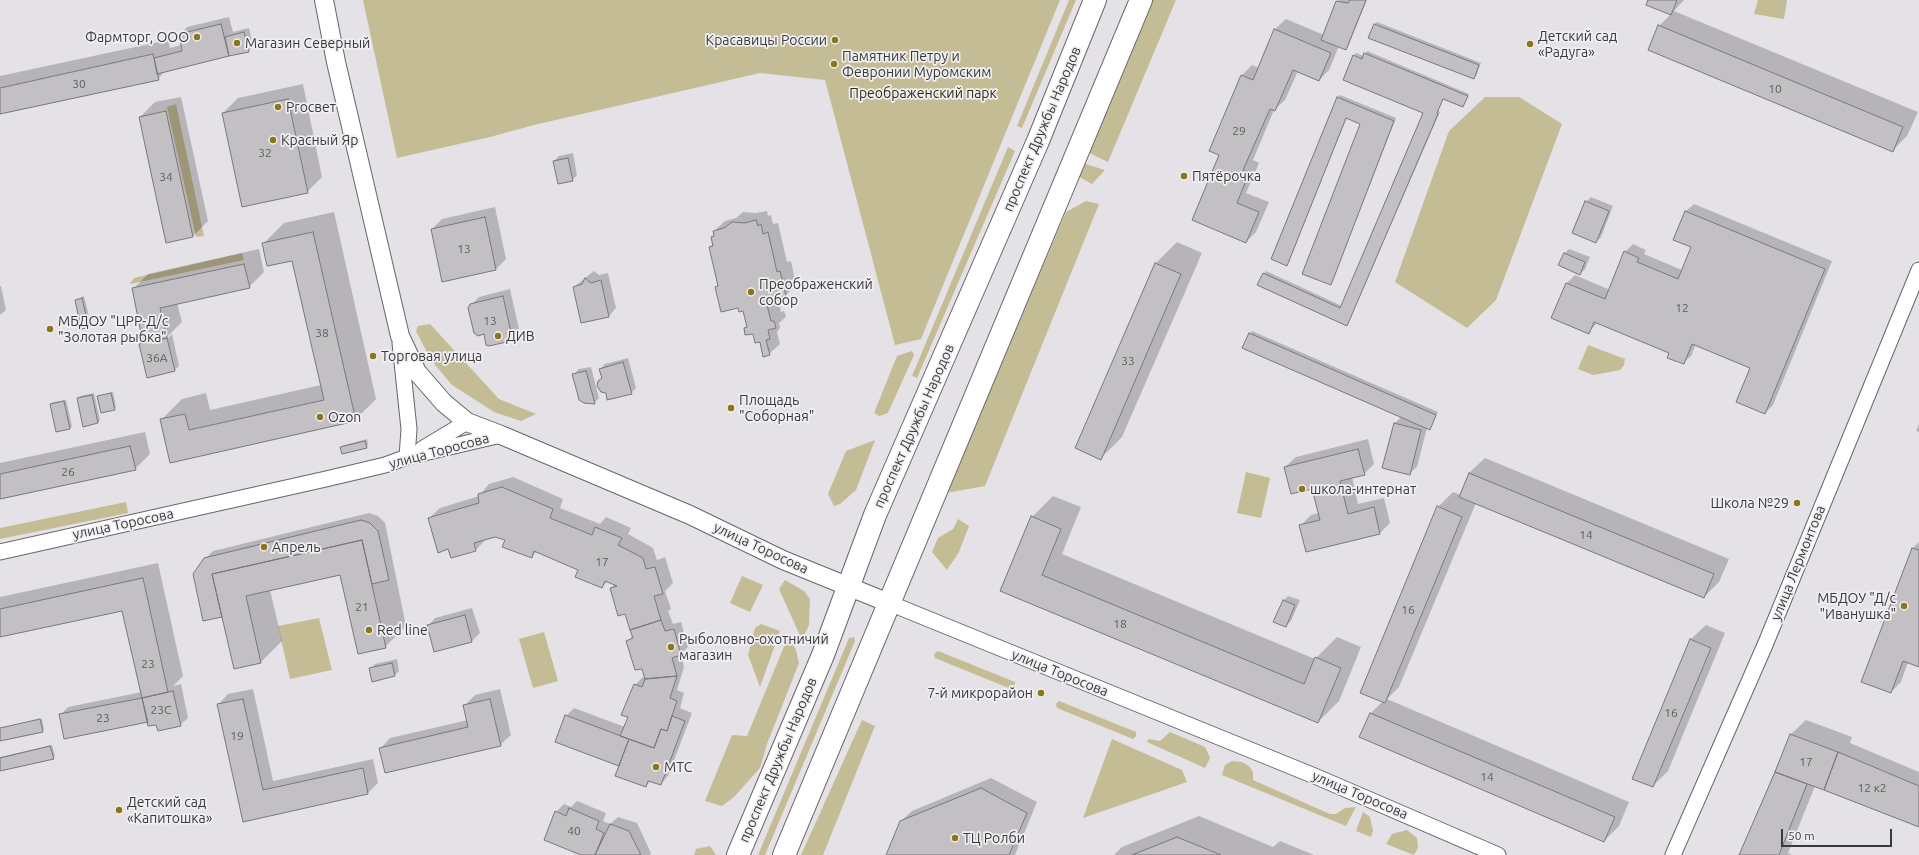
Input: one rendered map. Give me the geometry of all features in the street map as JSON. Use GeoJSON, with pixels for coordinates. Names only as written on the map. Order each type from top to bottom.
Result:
{"type":"FeatureCollection","features":[{"type":"Feature","properties":{"kind":"main road","name":"проспект Дружбы Народов"},"geometry":{"type":"LineString","coordinates":[[738,855],[823,655],[875,515],[1038,141],[1095,0]]}},
{"type":"Feature","properties":{"kind":"main road"},"geometry":{"type":"LineString","coordinates":[[784,855],[1141,0]]}},
{"type":"Feature","properties":{"kind":"street"},"geometry":{"type":"LineString","coordinates":[[324,0],[336,62],[400,336],[409,429],[407,457]]}},
{"type":"Feature","properties":{"kind":"street","name":"улица Лермонтова"},"geometry":{"type":"LineString","coordinates":[[1673,855],[1765,644],[1919,270]]}},
{"type":"Feature","properties":{"kind":"street"},"geometry":{"type":"LineString","coordinates":[[400,336],[417,372],[444,403],[467,422],[501,435]]}},
{"type":"Feature","properties":{"kind":"street"},"geometry":{"type":"LineString","coordinates":[[453,446],[464,434],[467,422]]}},
{"type":"Feature","properties":{"kind":"street"},"geometry":{"type":"LineString","coordinates":[[407,457],[467,422]]}},
{"type":"Feature","properties":{"kind":"street","name":"улица Торосова"},"geometry":{"type":"LineString","coordinates":[[0,552],[334,478],[385,465],[407,457],[501,435],[690,515],[783,560],[847,587],[1317,777],[1498,855]]}},
{"type":"Feature","properties":{"kind":"green space","name":"Преображенский парк"},"geometry":{"type":"Polygon","coordinates":[[[363,0],[1060,0],[921,339],[895,345],[825,80],[760,73],[397,158],[363,0]]]}},
{"type":"Feature","properties":{"kind":"green space"},"geometry":{"type":"Polygon","coordinates":[[[1069,0],[1076,0],[1022,128],[1017,126],[1069,0]]]}},
{"type":"Feature","properties":{"kind":"green space"},"geometry":{"type":"Polygon","coordinates":[[[1149,0],[1176,0],[1108,162],[1087,152],[1149,0]]]}},
{"type":"Feature","properties":{"kind":"green space"},"geometry":{"type":"Polygon","coordinates":[[[1758,0],[1787,0],[1784,19],[1754,14],[1758,0]]]}},
{"type":"Feature","properties":{"kind":"green space"},"geometry":{"type":"Polygon","coordinates":[[[1485,97],[1519,97],[1562,124],[1496,300],[1467,328],[1395,282],[1449,131],[1485,97]]]}},
{"type":"Feature","properties":{"kind":"green space"},"geometry":{"type":"Polygon","coordinates":[[[176,104],[204,236],[196,237],[167,107],[176,104]]]}},
{"type":"Feature","properties":{"kind":"green space"},"geometry":{"type":"Polygon","coordinates":[[[1008,147],[1015,151],[917,378],[912,376],[1008,147]]]}},
{"type":"Feature","properties":{"kind":"green space"},"geometry":{"type":"Polygon","coordinates":[[[1079,162],[1105,170],[1092,184],[1074,174],[1079,162]]]}},
{"type":"Feature","properties":{"kind":"green space"},"geometry":{"type":"Polygon","coordinates":[[[1086,201],[1099,204],[985,486],[946,493],[1066,212],[1086,201]]]}},
{"type":"Feature","properties":{"kind":"green space"},"geometry":{"type":"Polygon","coordinates":[[[242,253],[244,260],[130,284],[134,278],[242,253]]]}},
{"type":"Feature","properties":{"kind":"green space"},"geometry":{"type":"Polygon","coordinates":[[[430,324],[499,399],[536,414],[521,421],[494,412],[452,385],[431,360],[416,331],[418,326],[430,324]]]}},
{"type":"Feature","properties":{"kind":"green space"},"geometry":{"type":"Polygon","coordinates":[[[1588,345],[1625,359],[1624,365],[1620,370],[1593,375],[1578,369],[1588,345]]]}},
{"type":"Feature","properties":{"kind":"green space"},"geometry":{"type":"Polygon","coordinates":[[[912,351],[914,355],[888,413],[879,416],[874,413],[897,356],[912,351]]]}},
{"type":"Feature","properties":{"kind":"green space"},"geometry":{"type":"Polygon","coordinates":[[[875,440],[856,490],[840,504],[834,506],[828,494],[846,451],[875,440]]]}},
{"type":"Feature","properties":{"kind":"green space"},"geometry":{"type":"Polygon","coordinates":[[[1246,472],[1270,478],[1261,518],[1237,513],[1246,472]]]}},
{"type":"Feature","properties":{"kind":"green space"},"geometry":{"type":"Polygon","coordinates":[[[126,502],[128,513],[0,539],[0,528],[126,502]]]}},
{"type":"Feature","properties":{"kind":"green space"},"geometry":{"type":"Polygon","coordinates":[[[958,519],[969,526],[959,552],[947,570],[932,552],[938,538],[953,529],[958,519]]]}},
{"type":"Feature","properties":{"kind":"green space"},"geometry":{"type":"Polygon","coordinates":[[[742,576],[763,585],[750,612],[730,603],[742,576]]]}},
{"type":"Feature","properties":{"kind":"green space"},"geometry":{"type":"Polygon","coordinates":[[[785,580],[804,591],[810,599],[809,625],[802,640],[779,589],[785,580]]]}},
{"type":"Feature","properties":{"kind":"green space"},"geometry":{"type":"Polygon","coordinates":[[[319,618],[332,670],[290,679],[278,626],[319,618]]]}},
{"type":"Feature","properties":{"kind":"green space"},"geometry":{"type":"Polygon","coordinates":[[[761,624],[780,631],[760,687],[748,655],[755,628],[761,624]]]}},
{"type":"Feature","properties":{"kind":"green space"},"geometry":{"type":"Polygon","coordinates":[[[544,632],[558,681],[533,688],[519,639],[544,632]]]}},
{"type":"Feature","properties":{"kind":"green space"},"geometry":{"type":"Polygon","coordinates":[[[788,637],[796,650],[799,663],[767,744],[760,768],[734,797],[722,806],[705,801],[732,735],[747,736],[788,637]]]}},
{"type":"Feature","properties":{"kind":"green space"},"geometry":{"type":"Polygon","coordinates":[[[854,637],[855,641],[765,855],[758,855],[849,638],[854,637]]]}},
{"type":"Feature","properties":{"kind":"green space"},"geometry":{"type":"Polygon","coordinates":[[[938,651],[1015,682],[1015,686],[1011,689],[935,658],[934,654],[938,651]]]}},
{"type":"Feature","properties":{"kind":"green space"},"geometry":{"type":"Polygon","coordinates":[[[1059,701],[1136,732],[1136,736],[1133,739],[1057,708],[1056,704],[1059,701]]]}},
{"type":"Feature","properties":{"kind":"green space"},"geometry":{"type":"Polygon","coordinates":[[[862,720],[875,726],[823,855],[801,855],[862,720]]]}},
{"type":"Feature","properties":{"kind":"green space"},"geometry":{"type":"Polygon","coordinates":[[[1170,732],[1205,747],[1210,758],[1205,768],[1147,742],[1149,739],[1160,741],[1170,732]]]}},
{"type":"Feature","properties":{"kind":"green space"},"geometry":{"type":"Polygon","coordinates":[[[1112,739],[1182,770],[1187,782],[1083,818],[1112,739]]]}},
{"type":"Feature","properties":{"kind":"green space"},"geometry":{"type":"Polygon","coordinates":[[[1232,761],[1242,762],[1249,766],[1253,772],[1253,780],[1330,814],[1336,814],[1345,808],[1356,807],[1346,826],[1222,775],[1225,765],[1232,761]]]}},
{"type":"Feature","properties":{"kind":"green space"},"geometry":{"type":"Polygon","coordinates":[[[1363,812],[1370,817],[1373,831],[1371,837],[1356,831],[1363,812]]]}},
{"type":"Feature","properties":{"kind":"green space"},"geometry":{"type":"Polygon","coordinates":[[[1407,830],[1417,838],[1418,848],[1414,855],[1386,844],[1392,834],[1407,830]]]}},
{"type":"Feature","properties":{"kind":"green space"},"geometry":{"type":"Polygon","coordinates":[[[710,846],[716,855],[694,855],[696,849],[710,846]]]}},
{"type":"Feature","properties":{"kind":"building"},"geometry":{"type":"Polygon","coordinates":[[[1350,0],[1366,0],[1346,50],[1321,40],[1336,1],[1348,3],[1350,0]]]}},
{"type":"Feature","properties":{"kind":"building"},"geometry":{"type":"Polygon","coordinates":[[[1648,0],[1677,0],[1671,15],[1646,5],[1648,0]]]}},
{"type":"Feature","properties":{"kind":"building"},"geometry":{"type":"Polygon","coordinates":[[[221,24],[229,56],[157,74],[154,58],[182,51],[179,34],[221,24]]]}},
{"type":"Feature","properties":{"kind":"building"},"geometry":{"type":"Polygon","coordinates":[[[1374,24],[1479,65],[1474,79],[1368,38],[1374,24]]]}},
{"type":"Feature","properties":{"kind":"building"},"geometry":{"type":"Polygon","coordinates":[[[1658,25],[1903,127],[1893,152],[1648,50],[1658,25]]]}},
{"type":"Feature","properties":{"kind":"building"},"geometry":{"type":"Polygon","coordinates":[[[1274,29],[1331,53],[1319,81],[1293,70],[1275,111],[1270,109],[1243,170],[1249,173],[1237,203],[1259,212],[1246,243],[1192,220],[1219,155],[1209,151],[1241,75],[1253,80],[1274,29]]]}},
{"type":"Feature","properties":{"kind":"building"},"geometry":{"type":"Polygon","coordinates":[[[244,32],[249,52],[229,56],[225,37],[244,32]]]}},
{"type":"Feature","properties":{"kind":"building"},"geometry":{"type":"Polygon","coordinates":[[[1364,53],[1468,96],[1463,107],[1443,99],[1437,113],[1438,114],[1347,326],[1257,285],[1263,273],[1340,308],[1423,113],[1343,80],[1353,55],[1362,59],[1364,53]]]}},
{"type":"Feature","properties":{"kind":"building"},"geometry":{"type":"Polygon","coordinates":[[[153,54],[159,80],[0,114],[0,88],[153,54]]]}},
{"type":"Feature","properties":{"kind":"building"},"geometry":{"type":"Polygon","coordinates":[[[1337,97],[1394,121],[1331,285],[1302,274],[1360,124],[1346,118],[1287,266],[1271,259],[1337,97]]]}},
{"type":"Feature","properties":{"kind":"building"},"geometry":{"type":"Polygon","coordinates":[[[288,99],[308,193],[242,207],[222,113],[288,99]]]}},
{"type":"Feature","properties":{"kind":"building"},"geometry":{"type":"Polygon","coordinates":[[[166,111],[193,237],[166,243],[139,117],[166,111]]]}},
{"type":"Feature","properties":{"kind":"building"},"geometry":{"type":"Polygon","coordinates":[[[568,158],[573,181],[558,184],[553,161],[568,158]]]}},
{"type":"Feature","properties":{"kind":"building"},"geometry":{"type":"Polygon","coordinates":[[[1585,201],[1609,211],[1596,243],[1572,233],[1585,201]]]}},
{"type":"Feature","properties":{"kind":"building"},"geometry":{"type":"Polygon","coordinates":[[[1685,211],[1825,269],[1765,414],[1736,402],[1750,368],[1692,344],[1684,364],[1667,358],[1669,353],[1594,322],[1589,334],[1551,318],[1566,283],[1605,299],[1624,251],[1639,258],[1637,262],[1678,279],[1691,247],[1673,240],[1685,211]]]}},
{"type":"Feature","properties":{"kind":"building"},"geometry":{"type":"Polygon","coordinates":[[[485,217],[496,270],[442,282],[431,229],[485,217]]]}},
{"type":"Feature","properties":{"kind":"building","name":"Преображенский собор"},"geometry":{"type":"Polygon","coordinates":[[[756,220],[758,226],[761,224],[763,234],[768,232],[777,272],[780,271],[786,296],[770,300],[771,304],[767,305],[771,321],[774,321],[776,328],[768,330],[770,339],[766,340],[770,355],[763,357],[760,342],[755,343],[753,334],[745,335],[744,328],[747,327],[743,311],[739,312],[738,308],[721,312],[715,287],[718,286],[709,247],[713,246],[711,237],[714,236],[713,231],[724,228],[732,222],[745,223],[756,220]]]}},
{"type":"Feature","properties":{"kind":"building"},"geometry":{"type":"Polygon","coordinates":[[[313,232],[356,421],[170,463],[160,419],[185,414],[189,430],[324,400],[292,261],[267,266],[262,243],[313,232]]]}},
{"type":"Feature","properties":{"kind":"building"},"geometry":{"type":"Polygon","coordinates":[[[1564,253],[1585,262],[1580,275],[1558,265],[1564,253]]]}},
{"type":"Feature","properties":{"kind":"building"},"geometry":{"type":"Polygon","coordinates":[[[1155,263],[1181,274],[1101,460],[1075,448],[1155,263]]]}},
{"type":"Feature","properties":{"kind":"building"},"geometry":{"type":"Polygon","coordinates":[[[244,264],[250,288],[160,308],[167,338],[143,343],[132,288],[244,264]]]}},
{"type":"Feature","properties":{"kind":"building"},"geometry":{"type":"Polygon","coordinates":[[[585,278],[591,283],[601,280],[609,317],[581,323],[573,287],[582,284],[585,278]]]}},
{"type":"Feature","properties":{"kind":"building"},"geometry":{"type":"Polygon","coordinates":[[[503,296],[512,337],[511,341],[489,346],[486,345],[484,334],[478,336],[474,333],[468,308],[470,304],[503,296]]]}},
{"type":"Feature","properties":{"kind":"building"},"geometry":{"type":"Polygon","coordinates":[[[82,298],[89,328],[81,329],[75,300],[82,298]]]}},
{"type":"Feature","properties":{"kind":"building"},"geometry":{"type":"Polygon","coordinates":[[[1249,333],[1436,415],[1430,430],[1242,348],[1249,333]]]}},
{"type":"Feature","properties":{"kind":"building"},"geometry":{"type":"Polygon","coordinates":[[[167,338],[175,371],[147,378],[139,344],[167,338]]]}},
{"type":"Feature","properties":{"kind":"building"},"geometry":{"type":"Polygon","coordinates":[[[623,362],[632,394],[607,400],[606,393],[601,392],[597,386],[598,381],[602,378],[599,369],[623,362]]]}},
{"type":"Feature","properties":{"kind":"building"},"geometry":{"type":"Polygon","coordinates":[[[586,371],[595,404],[584,403],[579,400],[572,374],[586,371]]]}},
{"type":"Feature","properties":{"kind":"building"},"geometry":{"type":"Polygon","coordinates":[[[111,393],[115,410],[101,413],[97,396],[111,393]]]}},
{"type":"Feature","properties":{"kind":"building"},"geometry":{"type":"Polygon","coordinates":[[[92,395],[98,423],[83,427],[77,398],[92,395]]]}},
{"type":"Feature","properties":{"kind":"building"},"geometry":{"type":"Polygon","coordinates":[[[64,401],[70,429],[56,432],[50,404],[64,401]]]}},
{"type":"Feature","properties":{"kind":"building"},"geometry":{"type":"Polygon","coordinates":[[[1394,423],[1421,430],[1410,475],[1382,468],[1394,423]]]}},
{"type":"Feature","properties":{"kind":"building"},"geometry":{"type":"Polygon","coordinates":[[[365,441],[367,448],[342,454],[340,447],[365,441]]]}},
{"type":"Feature","properties":{"kind":"building"},"geometry":{"type":"Polygon","coordinates":[[[130,446],[136,470],[0,499],[0,474],[130,446]]]}},
{"type":"Feature","properties":{"kind":"building"},"geometry":{"type":"Polygon","coordinates":[[[1358,449],[1365,475],[1340,481],[1348,514],[1374,507],[1380,534],[1306,552],[1299,525],[1320,520],[1312,489],[1291,494],[1284,467],[1358,449]]]}},
{"type":"Feature","properties":{"kind":"building"},"geometry":{"type":"Polygon","coordinates":[[[1469,473],[1714,574],[1704,598],[1459,497],[1469,473]]]}},
{"type":"Feature","properties":{"kind":"building"},"geometry":{"type":"Polygon","coordinates":[[[502,487],[553,509],[550,518],[592,535],[595,527],[622,538],[618,545],[643,558],[646,569],[655,567],[663,594],[654,596],[661,620],[630,630],[625,614],[618,616],[610,588],[617,586],[605,581],[602,588],[575,577],[578,570],[534,551],[532,558],[502,547],[505,540],[495,537],[474,543],[476,551],[451,558],[448,549],[438,553],[428,518],[479,503],[478,494],[502,487]]]}},
{"type":"Feature","properties":{"kind":"building"},"geometry":{"type":"Polygon","coordinates":[[[1437,506],[1462,517],[1385,703],[1360,693],[1437,506]]]}},
{"type":"Feature","properties":{"kind":"building"},"geometry":{"type":"Polygon","coordinates":[[[1031,516],[1061,529],[1042,575],[1304,684],[1315,657],[1341,668],[1318,723],[1000,591],[1031,516]]]}},
{"type":"Feature","properties":{"kind":"building"},"geometry":{"type":"Polygon","coordinates":[[[361,520],[370,523],[378,531],[389,580],[372,584],[362,540],[212,574],[222,617],[203,621],[193,574],[204,558],[361,520]]]}},
{"type":"Feature","properties":{"kind":"building"},"geometry":{"type":"Polygon","coordinates":[[[362,540],[386,648],[358,654],[340,575],[246,596],[261,663],[234,669],[212,574],[362,540]]]}},
{"type":"Feature","properties":{"kind":"building","name":"МБДОУ \"Д/с \"Иванушка\""},"geometry":{"type":"Polygon","coordinates":[[[1912,548],[1919,550],[1919,667],[1903,661],[1891,693],[1861,682],[1912,548]]]}},
{"type":"Feature","properties":{"kind":"building"},"geometry":{"type":"Polygon","coordinates":[[[143,578],[168,692],[142,698],[122,611],[0,637],[0,609],[143,578]]]}},
{"type":"Feature","properties":{"kind":"building"},"geometry":{"type":"Polygon","coordinates":[[[1283,600],[1295,605],[1286,627],[1273,622],[1283,600]]]}},
{"type":"Feature","properties":{"kind":"building"},"geometry":{"type":"Polygon","coordinates":[[[465,615],[472,642],[434,652],[427,625],[465,615]]]}},
{"type":"Feature","properties":{"kind":"building"},"geometry":{"type":"Polygon","coordinates":[[[661,620],[665,631],[674,629],[681,655],[672,658],[677,676],[645,679],[642,669],[635,670],[626,641],[633,638],[630,630],[661,620]]]}},
{"type":"Feature","properties":{"kind":"building"},"geometry":{"type":"Polygon","coordinates":[[[1690,639],[1711,648],[1653,787],[1632,779],[1690,639]]]}},
{"type":"Feature","properties":{"kind":"building"},"geometry":{"type":"Polygon","coordinates":[[[392,663],[395,676],[372,682],[369,668],[392,663]]]}},
{"type":"Feature","properties":{"kind":"building"},"geometry":{"type":"Polygon","coordinates":[[[677,676],[670,698],[677,701],[667,731],[661,729],[654,748],[620,736],[628,717],[621,715],[634,684],[642,687],[645,679],[677,676]]]}},
{"type":"Feature","properties":{"kind":"building"},"geometry":{"type":"Polygon","coordinates":[[[173,691],[181,726],[158,731],[156,725],[148,726],[142,698],[173,691]]]}},
{"type":"Feature","properties":{"kind":"building"},"geometry":{"type":"Polygon","coordinates":[[[142,698],[148,722],[64,739],[59,714],[142,698]]]}},
{"type":"Feature","properties":{"kind":"building"},"geometry":{"type":"Polygon","coordinates":[[[243,699],[263,790],[363,768],[368,794],[243,822],[217,704],[243,699]]]}},
{"type":"Feature","properties":{"kind":"building"},"geometry":{"type":"Polygon","coordinates":[[[490,699],[501,746],[385,773],[379,748],[468,727],[463,705],[490,699]]]}},
{"type":"Feature","properties":{"kind":"building"},"geometry":{"type":"Polygon","coordinates":[[[1370,713],[1615,817],[1604,842],[1359,737],[1370,713]]]}},
{"type":"Feature","properties":{"kind":"building"},"geometry":{"type":"Polygon","coordinates":[[[565,715],[629,739],[619,766],[555,742],[565,715]]]}},
{"type":"Feature","properties":{"kind":"building"},"geometry":{"type":"Polygon","coordinates":[[[672,716],[685,721],[661,785],[648,781],[646,787],[615,776],[629,739],[654,748],[661,729],[667,731],[672,716]]]}},
{"type":"Feature","properties":{"kind":"building"},"geometry":{"type":"Polygon","coordinates":[[[40,719],[43,732],[0,741],[0,728],[40,719]]]}},
{"type":"Feature","properties":{"kind":"building"},"geometry":{"type":"Polygon","coordinates":[[[1790,734],[1838,752],[1824,790],[1775,772],[1790,734]]]}},
{"type":"Feature","properties":{"kind":"building"},"geometry":{"type":"Polygon","coordinates":[[[50,746],[54,759],[0,771],[0,758],[50,746]]]}},
{"type":"Feature","properties":{"kind":"building"},"geometry":{"type":"Polygon","coordinates":[[[1838,752],[1919,786],[1919,827],[1824,790],[1838,752]]]}},
{"type":"Feature","properties":{"kind":"building"},"geometry":{"type":"Polygon","coordinates":[[[1775,772],[1807,784],[1779,855],[1739,855],[1775,772]]]}},
{"type":"Feature","properties":{"kind":"building","name":"ТЦ Ролби"},"geometry":{"type":"Polygon","coordinates":[[[981,788],[1027,813],[1009,855],[886,855],[900,821],[981,788]]]}},
{"type":"Feature","properties":{"kind":"building"},"geometry":{"type":"Polygon","coordinates":[[[569,808],[599,821],[596,829],[604,833],[595,855],[581,855],[544,840],[555,811],[566,816],[569,808]]]}},
{"type":"Feature","properties":{"kind":"building"},"geometry":{"type":"Polygon","coordinates":[[[610,824],[629,831],[641,855],[595,855],[610,824]]]}},
{"type":"Feature","properties":{"kind":"building"},"geometry":{"type":"Polygon","coordinates":[[[1177,837],[1221,855],[1132,855],[1177,837]]]}},
{"type":"Feature","properties":{"kind":"place","name":"Фармторг, ООО"},"geometry":{"type":"Point","coordinates":[197,37]}},
{"type":"Feature","properties":{"kind":"place","name":"Красавицы России"},"geometry":{"type":"Point","coordinates":[835,40]}},
{"type":"Feature","properties":{"kind":"place","name":"Магазин Северный"},"geometry":{"type":"Point","coordinates":[237,43]}},
{"type":"Feature","properties":{"kind":"place","name":"Детский сад «Радуга»"},"geometry":{"type":"Point","coordinates":[1530,44]}},
{"type":"Feature","properties":{"kind":"place","name":"Памятник Петру и Февронии Муромским"},"geometry":{"type":"Point","coordinates":[834,64]}},
{"type":"Feature","properties":{"kind":"place","name":"Proсвет"},"geometry":{"type":"Point","coordinates":[278,107]}},
{"type":"Feature","properties":{"kind":"place","name":"Красный Яр"},"geometry":{"type":"Point","coordinates":[273,140]}},
{"type":"Feature","properties":{"kind":"place","name":"Пятёрочка"},"geometry":{"type":"Point","coordinates":[1184,176]}},
{"type":"Feature","properties":{"kind":"place","name":"Преображенский собор"},"geometry":{"type":"Point","coordinates":[751,292]}},
{"type":"Feature","properties":{"kind":"place","name":"МБДОУ \"ЦРР-Д/с \"Золотая рыбка\""},"geometry":{"type":"Point","coordinates":[50,329]}},
{"type":"Feature","properties":{"kind":"place","name":"ДИВ"},"geometry":{"type":"Point","coordinates":[498,336]}},
{"type":"Feature","properties":{"kind":"place","name":"Торговая улица"},"geometry":{"type":"Point","coordinates":[373,356]}},
{"type":"Feature","properties":{"kind":"place","name":"Площадь \"Соборная\""},"geometry":{"type":"Point","coordinates":[731,408]}},
{"type":"Feature","properties":{"kind":"place","name":"Ozon"},"geometry":{"type":"Point","coordinates":[320,417]}},
{"type":"Feature","properties":{"kind":"place","name":"школа-интернат"},"geometry":{"type":"Point","coordinates":[1302,489]}},
{"type":"Feature","properties":{"kind":"place","name":"Школа №29"},"geometry":{"type":"Point","coordinates":[1797,503]}},
{"type":"Feature","properties":{"kind":"place","name":"Апрель"},"geometry":{"type":"Point","coordinates":[264,547]}},
{"type":"Feature","properties":{"kind":"place","name":"МБДОУ \"Д/с \"Иванушка\""},"geometry":{"type":"Point","coordinates":[1904,606]}},
{"type":"Feature","properties":{"kind":"place","name":"Red line"},"geometry":{"type":"Point","coordinates":[369,630]}},
{"type":"Feature","properties":{"kind":"place","name":"Рыболовно-охотничий магазин"},"geometry":{"type":"Point","coordinates":[671,647]}},
{"type":"Feature","properties":{"kind":"place","name":"7-й микрорайон"},"geometry":{"type":"Point","coordinates":[1041,693]}},
{"type":"Feature","properties":{"kind":"place","name":"МТС"},"geometry":{"type":"Point","coordinates":[656,767]}},
{"type":"Feature","properties":{"kind":"place","name":"Детский сад «Капитошка»"},"geometry":{"type":"Point","coordinates":[119,810]}},
{"type":"Feature","properties":{"kind":"place","name":"ТЦ Ролби"},"geometry":{"type":"Point","coordinates":[955,838]}}]}
